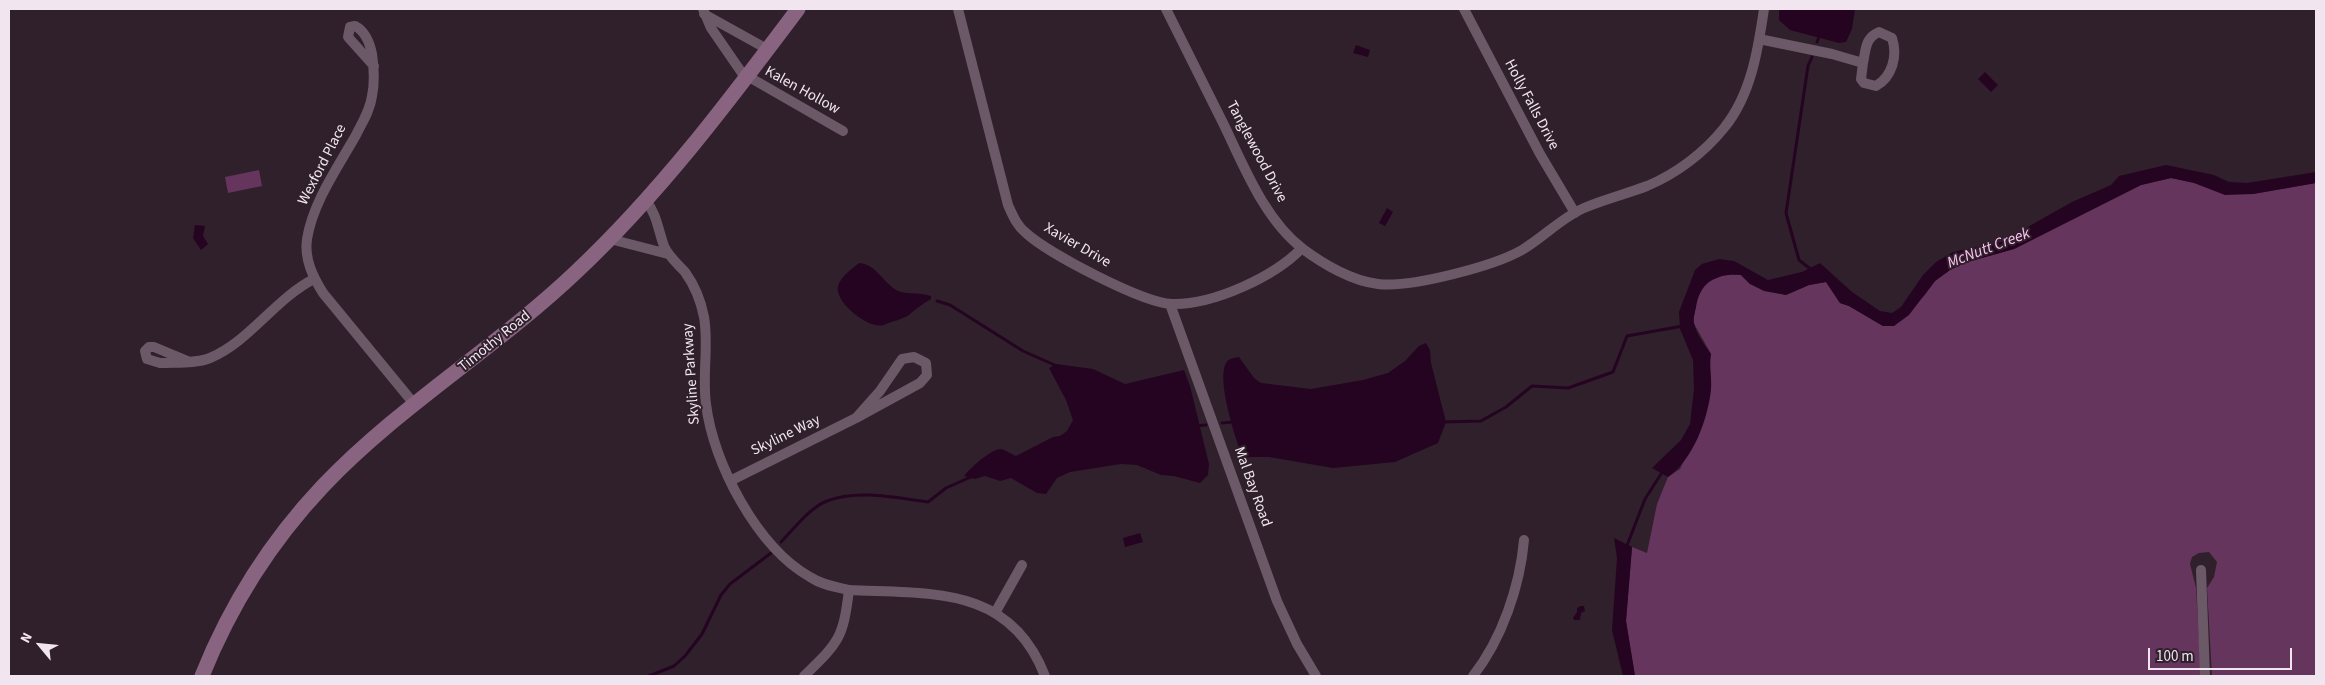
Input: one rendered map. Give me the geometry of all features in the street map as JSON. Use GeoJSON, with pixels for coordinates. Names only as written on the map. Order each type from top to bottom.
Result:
{"type":"FeatureCollection","features":[{"type":"Feature","properties":{"kind":"main road","name":"Timothy Road"},"geometry":{"type":"LineString","coordinates":[[202,676],[233,609],[257,570],[292,522],[324,485],[415,405],[544,302],[610,239],[646,200],[747,77],[798,9]]}},
{"type":"Feature","properties":{"kind":"street","name":"Xavier Drive"},"geometry":{"type":"LineString","coordinates":[[958,9],[1003,190],[1019,226],[1043,246],[1070,262],[1130,291],[1170,304],[1208,299],[1252,282],[1280,268],[1302,248]]}},
{"type":"Feature","properties":{"kind":"street","name":"Tanglewood Drive"},"geometry":{"type":"LineString","coordinates":[[1166,9],[1259,194],[1273,216],[1302,248],[1348,275],[1378,284],[1410,282],[1478,268],[1508,257],[1537,240],[1575,212],[1665,177],[1681,167],[1710,143],[1723,129],[1740,105],[1759,39],[1764,9]]}},
{"type":"Feature","properties":{"kind":"street","name":"Holly Falls Drive"},"geometry":{"type":"LineString","coordinates":[[1464,9],[1540,154],[1575,212]]}},
{"type":"Feature","properties":{"kind":"street"},"geometry":{"type":"LineString","coordinates":[[704,11],[767,49]]}},
{"type":"Feature","properties":{"kind":"street","name":"Kalen Hollow"},"geometry":{"type":"LineString","coordinates":[[704,11],[711,28],[730,58],[747,77],[843,131]]}},
{"type":"Feature","properties":{"kind":"street"},"geometry":{"type":"LineString","coordinates":[[1879,32],[1892,38],[1893,64],[1888,77],[1883,82],[1876,86],[1864,82],[1862,79],[1863,63],[1867,39],[1870,35],[1879,32]]}},
{"type":"Feature","properties":{"kind":"street"},"geometry":{"type":"LineString","coordinates":[[1759,39],[1832,54],[1863,63]]}},
{"type":"Feature","properties":{"kind":"street","name":"Wexford Place"},"geometry":{"type":"LineString","coordinates":[[374,66],[374,88],[367,114],[312,221],[306,249],[314,279],[323,293],[415,405]]}},
{"type":"Feature","properties":{"kind":"street","name":"Skyline Parkway"},"geometry":{"type":"LineString","coordinates":[[646,200],[654,211],[668,254],[685,273],[699,298],[704,319],[705,385],[711,432],[730,481],[743,504],[783,558],[811,578],[825,584],[849,590],[955,597],[984,606],[995,612],[1028,643],[1045,676]]}},
{"type":"Feature","properties":{"kind":"street"},"geometry":{"type":"LineString","coordinates":[[610,239],[668,254]]}},
{"type":"Feature","properties":{"kind":"street"},"geometry":{"type":"LineString","coordinates":[[190,362],[202,361],[219,354],[290,294],[314,279]]}},
{"type":"Feature","properties":{"kind":"street","name":"Mal Bay Road"},"geometry":{"type":"LineString","coordinates":[[1170,304],[1277,601],[1297,644],[1316,676]]}},
{"type":"Feature","properties":{"kind":"street","name":"Skyline Way"},"geometry":{"type":"LineString","coordinates":[[730,481],[856,418],[920,384],[927,374],[926,363],[914,357],[902,359],[873,400],[856,418]]}},
{"type":"Feature","properties":{"kind":"street"},"geometry":{"type":"LineString","coordinates":[[1473,676],[1483,664],[1511,604],[1522,562],[1524,540]]}},
{"type":"Feature","properties":{"kind":"street"},"geometry":{"type":"LineString","coordinates":[[995,612],[1022,565]]}},
{"type":"Feature","properties":{"kind":"street"},"geometry":{"type":"LineString","coordinates":[[2201,570],[2205,676]]}},
{"type":"Feature","properties":{"kind":"street"},"geometry":{"type":"LineString","coordinates":[[804,676],[827,654],[841,634],[845,622],[849,590]]}},
{"type":"Feature","properties":{"kind":"shaded area"},"geometry":{"type":"Polygon","coordinates":[[[259,170],[262,186],[228,193],[225,177],[259,170]]]}},
{"type":"Feature","properties":{"kind":"shaded area"},"geometry":{"type":"Polygon","coordinates":[[[2171,178],[2253,194],[2316,183],[2316,676],[2212,676],[2207,588],[2214,577],[2217,562],[2209,552],[2199,553],[2192,557],[2190,564],[2196,588],[2201,676],[1635,676],[1626,621],[1632,547],[1647,553],[1657,504],[1668,477],[1680,469],[1706,410],[1711,388],[1709,364],[1711,354],[1693,322],[1697,299],[1704,285],[1727,274],[1741,275],[1750,284],[1786,295],[1809,285],[1826,282],[1840,303],[1849,306],[1883,326],[1924,296],[1935,281],[1950,270],[1964,263],[2014,249],[2141,185],[2171,178]]]}},
{"type":"Feature","properties":{"kind":"water"},"geometry":{"type":"Polygon","coordinates":[[[1779,9],[1855,9],[1852,29],[1846,42],[1839,43],[1790,30],[1779,20],[1779,9]]]}},
{"type":"Feature","properties":{"kind":"water"},"geometry":{"type":"Polygon","coordinates":[[[1356,45],[1370,50],[1368,57],[1353,53],[1356,45]]]}},
{"type":"Feature","properties":{"kind":"water"},"geometry":{"type":"Polygon","coordinates":[[[1985,72],[1998,85],[1991,92],[1978,79],[1985,72]]]}},
{"type":"Feature","properties":{"kind":"water"},"geometry":{"type":"Polygon","coordinates":[[[2166,165],[2214,175],[2229,182],[2247,183],[2316,172],[2316,183],[2253,194],[2225,195],[2194,183],[2171,178],[2141,185],[2014,249],[1964,263],[1950,270],[1935,281],[1909,315],[1894,326],[1883,326],[1849,306],[1840,303],[1826,282],[1809,285],[1786,295],[1764,291],[1750,284],[1741,275],[1717,278],[1705,285],[1701,291],[1694,317],[1697,331],[1711,354],[1711,389],[1703,426],[1692,450],[1677,470],[1668,477],[1652,468],[1681,440],[1690,424],[1694,389],[1693,360],[1680,329],[1679,312],[1695,270],[1702,264],[1719,259],[1734,261],[1768,280],[1802,272],[1820,263],[1852,292],[1880,311],[1892,313],[1901,307],[1923,275],[1936,262],[1953,252],[2001,242],[2072,202],[2111,185],[2119,176],[2166,165]]]}},
{"type":"Feature","properties":{"kind":"water"},"geometry":{"type":"Polygon","coordinates":[[[1387,208],[1393,212],[1385,226],[1379,223],[1387,208]]]}},
{"type":"Feature","properties":{"kind":"water"},"geometry":{"type":"Polygon","coordinates":[[[195,225],[205,226],[203,236],[208,244],[201,250],[193,238],[195,225]]]}},
{"type":"Feature","properties":{"kind":"water"},"geometry":{"type":"Polygon","coordinates":[[[859,263],[875,270],[896,290],[931,296],[931,299],[909,315],[884,325],[870,323],[862,319],[847,307],[841,300],[838,292],[838,286],[842,279],[859,263]]]}},
{"type":"Feature","properties":{"kind":"water"},"geometry":{"type":"Polygon","coordinates":[[[1426,343],[1430,350],[1431,363],[1446,422],[1438,443],[1395,462],[1333,468],[1269,457],[1242,457],[1232,424],[1223,382],[1226,363],[1232,358],[1239,357],[1254,378],[1261,383],[1311,389],[1363,380],[1388,373],[1405,361],[1419,346],[1426,343]]]}},
{"type":"Feature","properties":{"kind":"water"},"geometry":{"type":"Polygon","coordinates":[[[1056,364],[1093,369],[1125,384],[1184,370],[1190,386],[1209,464],[1208,475],[1200,483],[1174,476],[1161,475],[1137,465],[1121,464],[1070,472],[1057,478],[1046,494],[1037,493],[1011,478],[1000,481],[985,476],[975,479],[964,476],[981,459],[992,452],[1001,449],[1016,456],[1067,431],[1073,420],[1066,400],[1049,368],[1056,364]]]}},
{"type":"Feature","properties":{"kind":"water"},"geometry":{"type":"Polygon","coordinates":[[[1140,533],[1143,542],[1125,547],[1123,538],[1140,533]]]}},
{"type":"Feature","properties":{"kind":"water"},"geometry":{"type":"Polygon","coordinates":[[[1614,538],[1632,547],[1626,621],[1635,676],[1623,676],[1612,630],[1617,558],[1614,538]]]}},
{"type":"Feature","properties":{"kind":"water"},"geometry":{"type":"Polygon","coordinates":[[[1584,606],[1585,611],[1581,613],[1580,620],[1574,620],[1577,608],[1584,606]]]}},
{"type":"Feature","properties":{"kind":"waterway"},"geometry":{"type":"LineString","coordinates":[[1817,42],[1819,37]]}},
{"type":"Feature","properties":{"kind":"waterway"},"geometry":{"type":"LineString","coordinates":[[1812,57],[1808,66],[1786,213],[1799,260],[1813,271]]}},
{"type":"Feature","properties":{"kind":"waterway"},"geometry":{"type":"LineString","coordinates":[[937,301],[950,305],[1023,351],[1059,367]]}},
{"type":"Feature","properties":{"kind":"waterway"},"geometry":{"type":"LineString","coordinates":[[1442,422],[1481,421],[1506,407],[1532,386],[1568,388],[1613,372],[1627,336],[1683,326]]}},
{"type":"Feature","properties":{"kind":"waterway"},"geometry":{"type":"LineString","coordinates":[[1222,423],[1233,422]]}},
{"type":"Feature","properties":{"kind":"waterway"},"geometry":{"type":"LineString","coordinates":[[1196,426],[1206,425]]}},
{"type":"Feature","properties":{"kind":"waterway","name":"McNutt Creek"},"geometry":{"type":"LineString","coordinates":[[1626,548],[1645,499],[1663,471]]}},
{"type":"Feature","properties":{"kind":"waterway"},"geometry":{"type":"LineString","coordinates":[[781,542],[808,514],[827,501],[839,497],[864,495],[928,502],[946,488],[973,476]]}},
{"type":"Feature","properties":{"kind":"waterway"},"geometry":{"type":"LineString","coordinates":[[649,676],[674,666],[685,656],[702,634],[721,595],[730,584],[771,553]]}}]}
